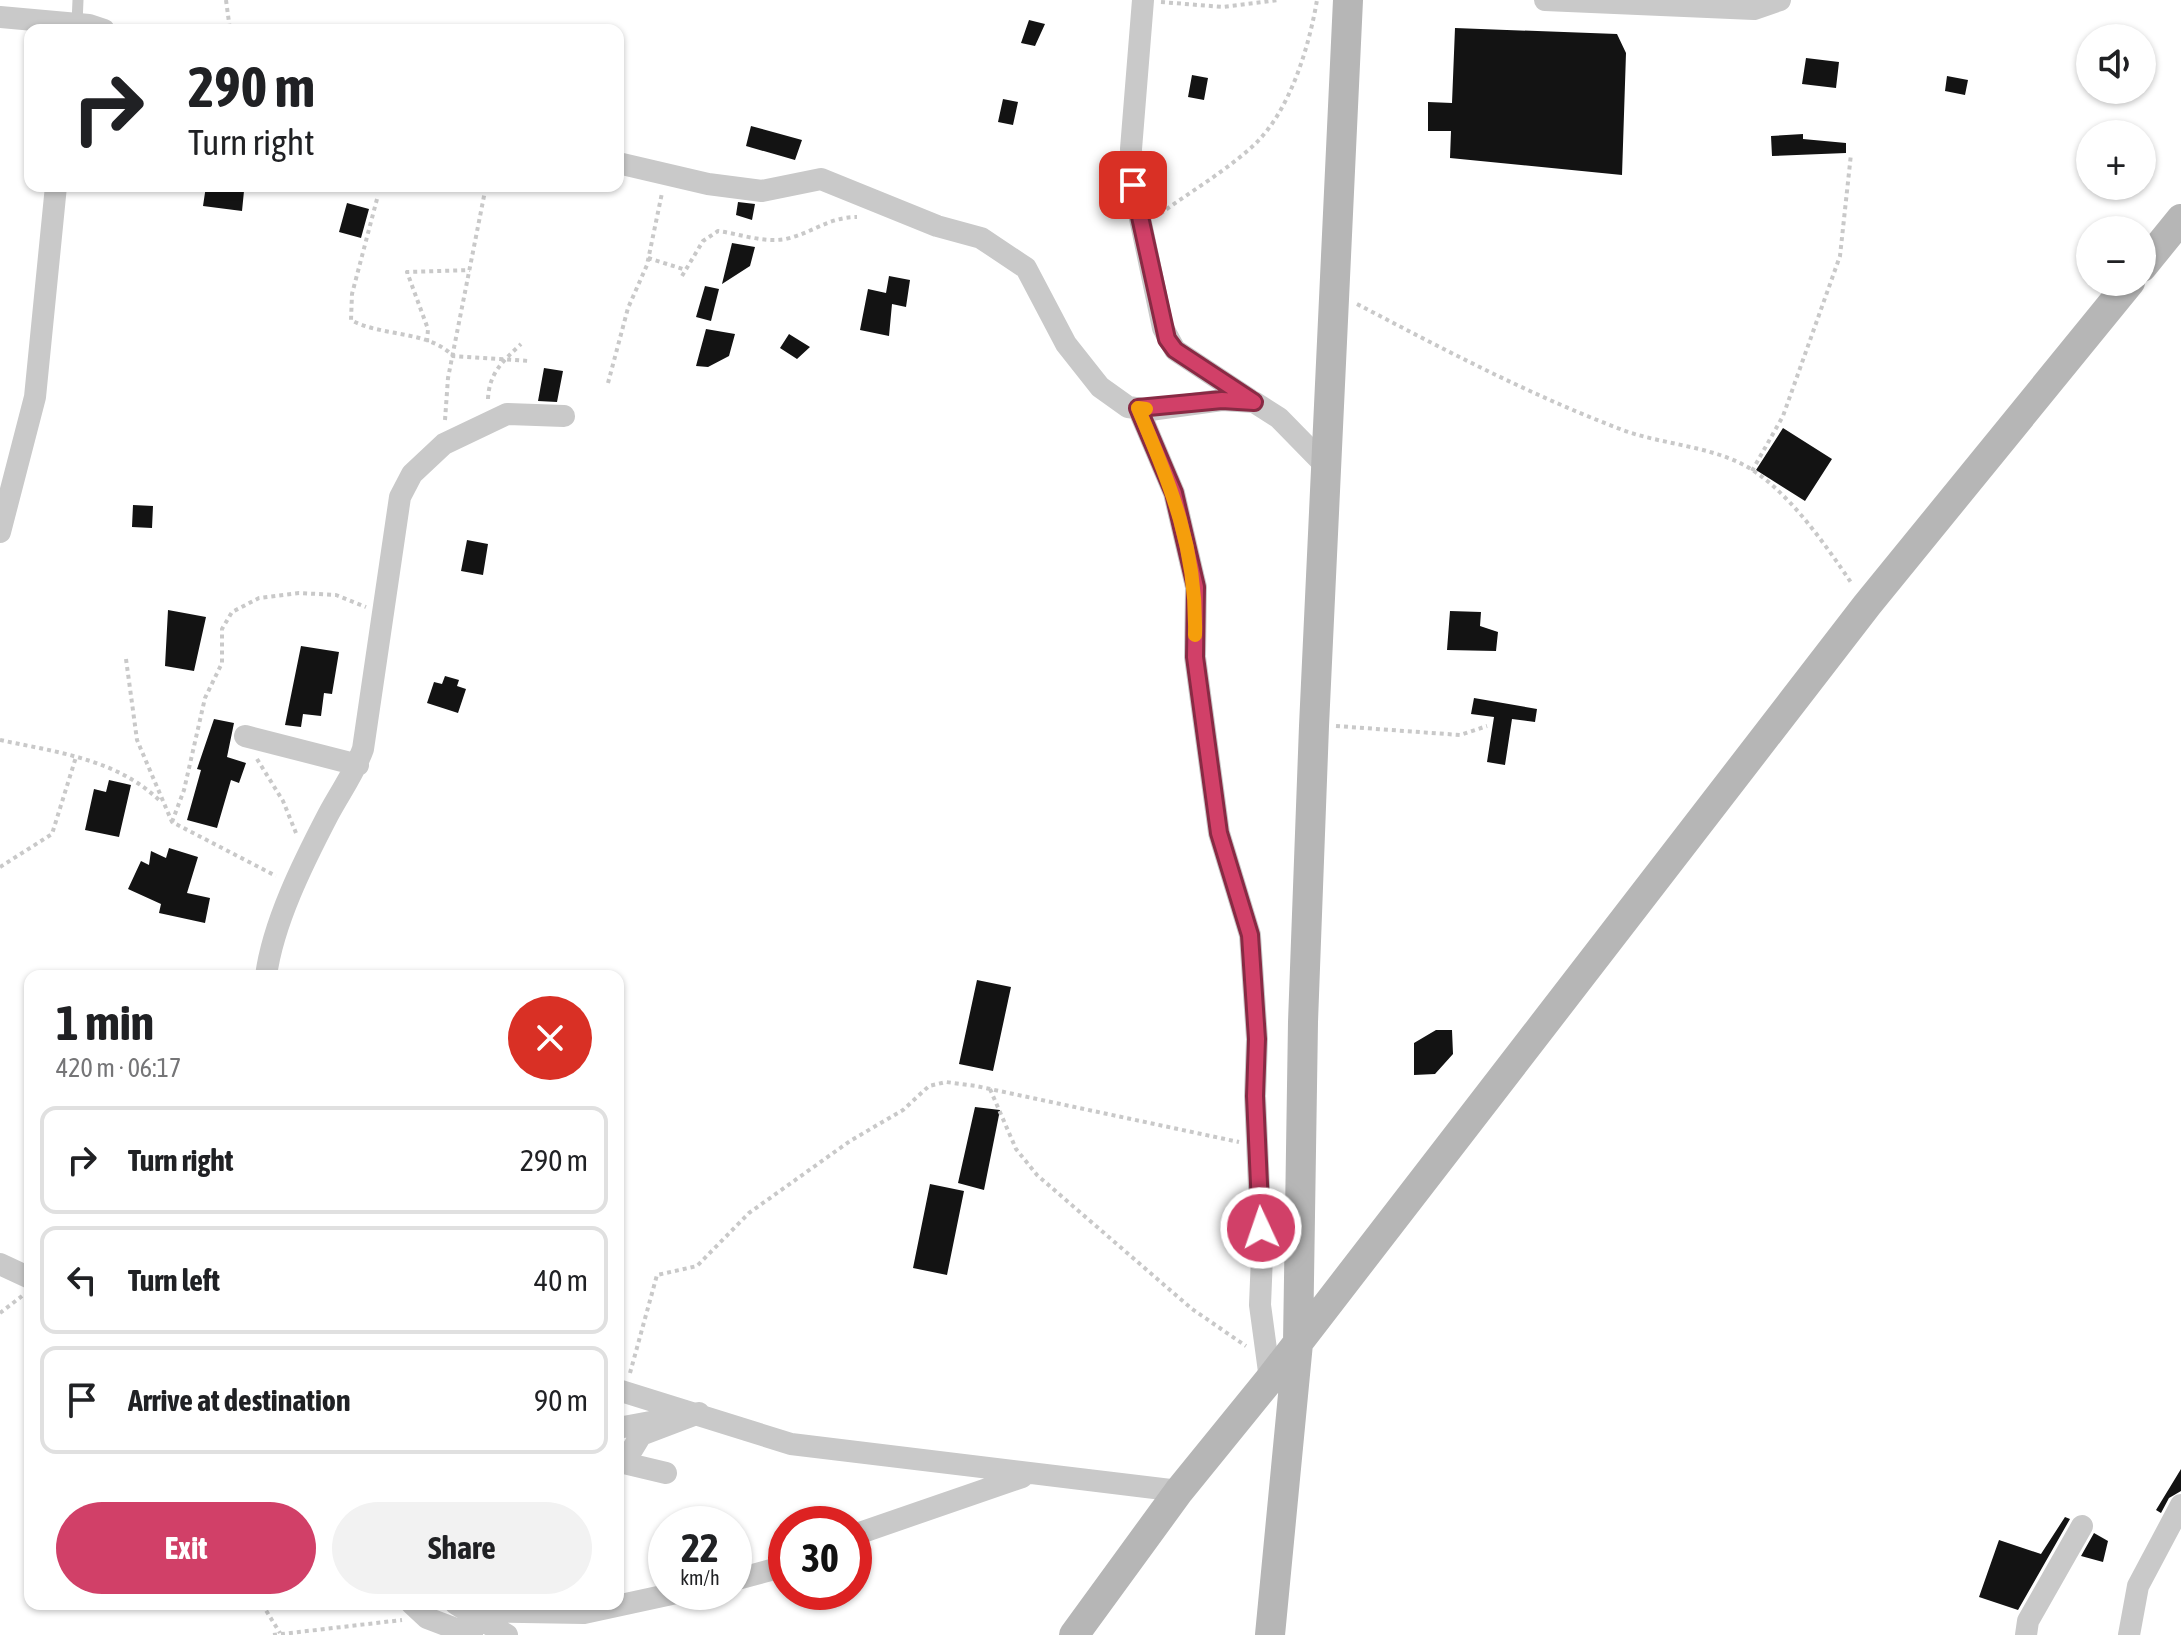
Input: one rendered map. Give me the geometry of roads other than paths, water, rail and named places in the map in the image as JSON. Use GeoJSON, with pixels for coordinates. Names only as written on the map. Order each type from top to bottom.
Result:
{"type":"FeatureCollection","features":[{"type":"Feature","properties":{"kind":"street"},"geometry":{"type":"LineString","coordinates":[[1143,0],[1131,149],[1133,185],[1167,339],[1175,350],[1279,418],[1324,464]]}},
{"type":"Feature","properties":{"kind":"street"},"geometry":{"type":"LineString","coordinates":[[1270,1635],[1298,1343],[1303,1022],[1314,726],[1348,0]]}},
{"type":"Feature","properties":{"kind":"street"},"geometry":{"type":"LineString","coordinates":[[1545,0],[1754,9],[1780,0]]}},
{"type":"Feature","properties":{"kind":"street"},"geometry":{"type":"LineString","coordinates":[[0,17],[62,24]]}},
{"type":"Feature","properties":{"kind":"street"},"geometry":{"type":"LineString","coordinates":[[624,164],[762,191],[821,179],[937,226],[981,238],[1026,268],[1066,344],[1100,387],[1128,407],[1222,400],[1254,402]]}},
{"type":"Feature","properties":{"kind":"street"},"geometry":{"type":"LineString","coordinates":[[0,532],[35,397],[55,192]]}},
{"type":"Feature","properties":{"kind":"street"},"geometry":{"type":"LineString","coordinates":[[2156,250],[2181,219]]}},
{"type":"Feature","properties":{"kind":"street"},"geometry":{"type":"LineString","coordinates":[[1074,1635],[1269,1369],[1298,1343],[1867,605],[2119,296]]}},
{"type":"Feature","properties":{"kind":"street"},"geometry":{"type":"LineString","coordinates":[[1138,408],[1174,493],[1196,587],[1195,657],[1219,833],[1250,935],[1257,1039],[1257,1145],[1262,1256],[1260,1305],[1269,1369]]}},
{"type":"Feature","properties":{"kind":"street"},"geometry":{"type":"LineString","coordinates":[[267,970],[281,915],[329,814],[358,765],[400,497],[412,474],[444,444],[507,414],[564,416]]}},
{"type":"Feature","properties":{"kind":"street"},"geometry":{"type":"LineString","coordinates":[[245,736],[358,765]]}},
{"type":"Feature","properties":{"kind":"street"},"geometry":{"type":"LineString","coordinates":[[0,1254],[24,1260]]}},
{"type":"Feature","properties":{"kind":"street"},"geometry":{"type":"LineString","coordinates":[[0,1264],[24,1275]]}},
{"type":"Feature","properties":{"kind":"street"},"geometry":{"type":"LineString","coordinates":[[624,1392],[791,1444],[1179,1491]]}},
{"type":"Feature","properties":{"kind":"street"},"geometry":{"type":"LineString","coordinates":[[624,1427],[699,1413]]}},
{"type":"Feature","properties":{"kind":"street"},"geometry":{"type":"LineString","coordinates":[[666,1473],[624,1463],[641,1435],[699,1413]]}},
{"type":"Feature","properties":{"kind":"street"},"geometry":{"type":"LineString","coordinates":[[872,1529],[1027,1475]]}},
{"type":"Feature","properties":{"kind":"street"},"geometry":{"type":"LineString","coordinates":[[2129,1635],[2138,1586],[2181,1505]]}},
{"type":"Feature","properties":{"kind":"street"},"geometry":{"type":"LineString","coordinates":[[2026,1635],[2028,1621],[2082,1526]]}},
{"type":"Feature","properties":{"kind":"street"},"geometry":{"type":"LineString","coordinates":[[536,1610],[580,1624],[648,1602]]}},
{"type":"Feature","properties":{"kind":"street"},"geometry":{"type":"LineString","coordinates":[[467,1610],[507,1635]]}},
{"type":"Feature","properties":{"kind":"street"},"geometry":{"type":"LineString","coordinates":[[420,1611],[472,1635]]}},
{"type":"Feature","properties":{"kind":"lane"},"geometry":{"type":"LineString","coordinates":[[78,0],[88,24]]}}]}
